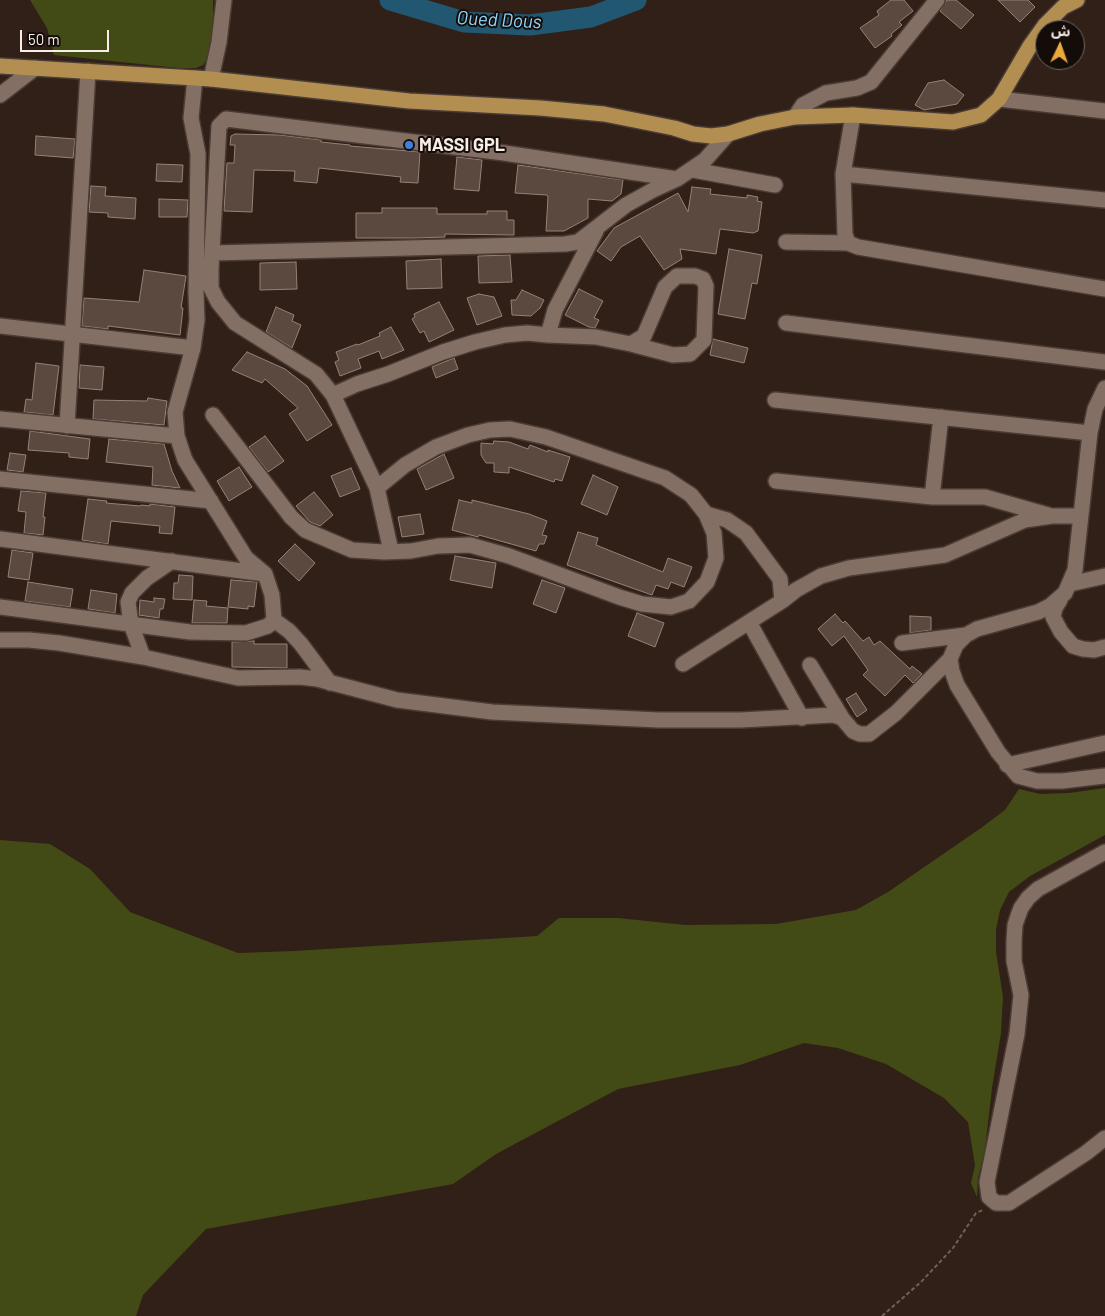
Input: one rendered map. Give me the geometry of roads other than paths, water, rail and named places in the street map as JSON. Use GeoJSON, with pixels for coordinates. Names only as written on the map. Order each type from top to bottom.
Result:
{"type":"FeatureCollection","features":[{"type":"Feature","properties":{"kind":"main road"},"geometry":{"type":"LineString","coordinates":[[0,66],[211,79],[409,101],[540,108],[604,114],[674,128],[692,134],[711,136],[728,134],[760,124],[795,117],[853,115],[953,122],[981,115],[999,100],[1030,46],[1045,25],[1064,7],[1077,0]]}},
{"type":"Feature","properties":{"kind":"street"},"geometry":{"type":"LineString","coordinates":[[211,79],[219,42],[224,0]]}},
{"type":"Feature","properties":{"kind":"street"},"geometry":{"type":"LineString","coordinates":[[795,117],[803,105],[826,93],[857,88],[871,82],[938,0]]}},
{"type":"Feature","properties":{"kind":"street"},"geometry":{"type":"LineString","coordinates":[[0,95],[35,68]]}},
{"type":"Feature","properties":{"kind":"street"},"geometry":{"type":"LineString","coordinates":[[67,426],[88,72]]}},
{"type":"Feature","properties":{"kind":"street"},"geometry":{"type":"LineString","coordinates":[[195,78],[191,118],[198,154],[197,320],[193,348],[175,412],[176,436],[184,460],[212,501],[246,558],[265,574],[272,595],[274,620],[289,631],[330,682]]}},
{"type":"Feature","properties":{"kind":"street"},"geometry":{"type":"LineString","coordinates":[[999,100],[1105,110]]}},
{"type":"Feature","properties":{"kind":"street"},"geometry":{"type":"LineString","coordinates":[[848,243],[845,234],[843,174],[853,115]]}},
{"type":"Feature","properties":{"kind":"street"},"geometry":{"type":"LineString","coordinates":[[391,551],[377,488],[333,395],[316,374],[234,323],[218,302],[212,288],[211,269],[219,126],[226,119],[504,153],[677,179]]}},
{"type":"Feature","properties":{"kind":"street"},"geometry":{"type":"LineString","coordinates":[[213,253],[566,244],[578,242],[626,205],[692,170],[705,160],[728,134]]}},
{"type":"Feature","properties":{"kind":"street"},"geometry":{"type":"LineString","coordinates":[[692,170],[775,185]]}},
{"type":"Feature","properties":{"kind":"street"},"geometry":{"type":"LineString","coordinates":[[843,174],[1105,200]]}},
{"type":"Feature","properties":{"kind":"street"},"geometry":{"type":"LineString","coordinates":[[548,334],[555,310],[598,228]]}},
{"type":"Feature","properties":{"kind":"street"},"geometry":{"type":"LineString","coordinates":[[786,242],[848,243],[858,247],[1105,289]]}},
{"type":"Feature","properties":{"kind":"street"},"geometry":{"type":"LineString","coordinates":[[333,395],[357,384],[443,352],[505,335],[527,333],[596,337],[631,344],[673,356],[690,354],[704,340],[706,286],[703,280],[695,276],[677,276],[664,287],[644,336],[631,344]]}},
{"type":"Feature","properties":{"kind":"street"},"geometry":{"type":"LineString","coordinates":[[786,323],[1105,362]]}},
{"type":"Feature","properties":{"kind":"street"},"geometry":{"type":"LineString","coordinates":[[0,326],[193,348]]}},
{"type":"Feature","properties":{"kind":"street"},"geometry":{"type":"LineString","coordinates":[[1105,388],[1095,409],[1090,433],[1075,570],[1070,584],[1055,608],[1052,617],[1061,632],[1073,646],[1094,650],[1105,647]]}},
{"type":"Feature","properties":{"kind":"street"},"geometry":{"type":"LineString","coordinates":[[775,400],[1090,433]]}},
{"type":"Feature","properties":{"kind":"street"},"geometry":{"type":"LineString","coordinates":[[213,415],[291,517],[305,530],[352,550],[411,551],[438,546],[470,545],[509,556],[619,597],[642,604],[671,607],[689,601],[706,582],[716,558],[714,533],[706,514],[691,495],[665,478],[546,437],[510,429],[490,430],[468,435],[436,447],[405,464],[377,488]]}},
{"type":"Feature","properties":{"kind":"street"},"geometry":{"type":"LineString","coordinates":[[932,497],[941,418]]}},
{"type":"Feature","properties":{"kind":"street"},"geometry":{"type":"LineString","coordinates":[[0,419],[176,436]]}},
{"type":"Feature","properties":{"kind":"street"},"geometry":{"type":"LineString","coordinates":[[0,480],[212,501]]}},
{"type":"Feature","properties":{"kind":"street"},"geometry":{"type":"LineString","coordinates":[[776,481],[932,497],[984,497],[1052,516]]}},
{"type":"Feature","properties":{"kind":"street"},"geometry":{"type":"LineString","coordinates":[[706,514],[727,520],[746,534],[780,580],[782,601]]}},
{"type":"Feature","properties":{"kind":"street"},"geometry":{"type":"LineString","coordinates":[[683,664],[782,601],[796,590],[821,576],[849,568],[945,555],[1025,520],[1052,516],[1080,516]]}},
{"type":"Feature","properties":{"kind":"street"},"geometry":{"type":"LineString","coordinates":[[0,539],[265,574]]}},
{"type":"Feature","properties":{"kind":"street"},"geometry":{"type":"LineString","coordinates":[[144,657],[130,624],[128,602],[132,593],[147,578],[172,561]]}},
{"type":"Feature","properties":{"kind":"street"},"geometry":{"type":"LineString","coordinates":[[1070,584],[1105,576]]}},
{"type":"Feature","properties":{"kind":"street"},"geometry":{"type":"LineString","coordinates":[[810,665],[842,718],[853,731],[860,734],[868,734],[896,713],[950,659],[956,645],[966,635],[977,629],[1038,612],[1060,600]]}},
{"type":"Feature","properties":{"kind":"street"},"geometry":{"type":"LineString","coordinates":[[0,607],[190,632],[246,633],[268,626],[274,620]]}},
{"type":"Feature","properties":{"kind":"street"},"geometry":{"type":"LineString","coordinates":[[749,622],[802,718]]}},
{"type":"Feature","properties":{"kind":"street"},"geometry":{"type":"LineString","coordinates":[[902,643],[966,635]]}},
{"type":"Feature","properties":{"kind":"street"},"geometry":{"type":"LineString","coordinates":[[0,640],[29,640],[144,657],[238,678],[300,677],[330,682],[398,700],[492,712],[658,720],[741,720],[832,715],[842,718]]}},
{"type":"Feature","properties":{"kind":"street"},"geometry":{"type":"LineString","coordinates":[[950,659],[957,685],[1007,765],[1018,776],[1037,781],[1062,781],[1105,776]]}},
{"type":"Feature","properties":{"kind":"street"},"geometry":{"type":"LineString","coordinates":[[1007,765],[1105,744]]}},
{"type":"Feature","properties":{"kind":"street"},"geometry":{"type":"LineString","coordinates":[[1105,852],[1038,889],[1028,898],[1018,916],[1015,925],[1014,961],[1021,995],[1017,1034],[987,1182],[989,1197],[992,1201],[1002,1204],[1009,1203],[1029,1192],[1105,1138]]}},
{"type":"Feature","properties":{"kind":"waterway","name":"Oued Dous"},"geometry":{"type":"LineString","coordinates":[[390,0],[464,22],[530,25],[591,17],[636,0]]}},
{"type":"Feature","properties":{"kind":"place","name":"MASSI GPL"},"geometry":{"type":"Point","coordinates":[409,145]}}]}
